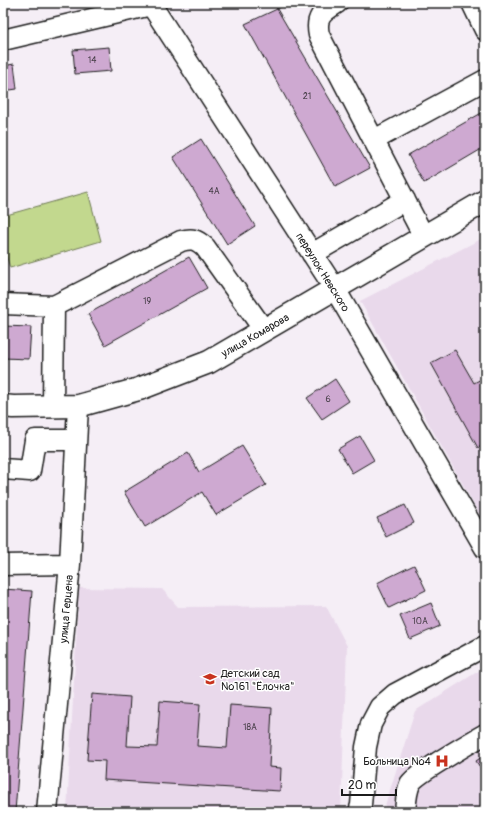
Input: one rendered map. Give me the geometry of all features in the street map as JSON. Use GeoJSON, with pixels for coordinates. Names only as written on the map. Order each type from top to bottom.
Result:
{"type":"FeatureCollection","features":[{"type":"Feature","properties":{"kind":"main road","name":"улица Комарова"},"geometry":{"type":"LineString","coordinates":[[3,406],[78,406],[139,389],[209,362],[485,201]]}},
{"type":"Feature","properties":{"kind":"street"},"geometry":{"type":"LineString","coordinates":[[337,3],[326,10],[320,17],[317,26],[320,35],[424,237]]}},
{"type":"Feature","properties":{"kind":"street"},"geometry":{"type":"LineString","coordinates":[[472,3],[485,30]]}},
{"type":"Feature","properties":{"kind":"street"},"geometry":{"type":"LineString","coordinates":[[3,40],[152,4]]}},
{"type":"Feature","properties":{"kind":"street","name":"переулок Невского"},"geometry":{"type":"LineString","coordinates":[[152,4],[335,289],[485,548]]}},
{"type":"Feature","properties":{"kind":"street"},"geometry":{"type":"LineString","coordinates":[[374,140],[485,80]]}},
{"type":"Feature","properties":{"kind":"street"},"geometry":{"type":"LineString","coordinates":[[312,254],[405,200]]}},
{"type":"Feature","properties":{"kind":"street"},"geometry":{"type":"LineString","coordinates":[[3,304],[54,306],[181,241],[189,239],[198,241],[205,247],[264,330]]}},
{"type":"Feature","properties":{"kind":"street"},"geometry":{"type":"LineString","coordinates":[[53,406],[54,306]]}},
{"type":"Feature","properties":{"kind":"street","name":"улица Герцена"},"geometry":{"type":"LineString","coordinates":[[47,812],[70,564],[78,406]]}},
{"type":"Feature","properties":{"kind":"street"},"geometry":{"type":"LineString","coordinates":[[3,469],[30,471],[35,440],[76,440]]}},
{"type":"Feature","properties":{"kind":"street"},"geometry":{"type":"LineString","coordinates":[[3,565],[70,564]]}},
{"type":"Feature","properties":{"kind":"street"},"geometry":{"type":"LineString","coordinates":[[359,812],[366,747],[371,724],[380,707],[395,694],[485,646]]}},
{"type":"Feature","properties":{"kind":"street"},"geometry":{"type":"LineString","coordinates":[[405,812],[407,796],[411,783],[421,774],[485,734]]}},
{"type":"Feature","properties":{"kind":"shaded area"},"geometry":{"type":"Polygon","coordinates":[[[485,237],[485,524],[360,301],[485,237]]]}},
{"type":"Feature","properties":{"kind":"shaded area","name":"Детский сад №161 \"Ёлочка\""},"geometry":{"type":"Polygon","coordinates":[[[79,588],[162,589],[178,607],[326,606],[347,646],[341,812],[67,811],[79,588]]]}},
{"type":"Feature","properties":{"kind":"shaded area","name":"Больница №4"},"geometry":{"type":"Polygon","coordinates":[[[485,667],[485,812],[383,812],[415,711],[485,667]]]}},
{"type":"Feature","properties":{"kind":"green space"},"geometry":{"type":"Polygon","coordinates":[[[88,192],[101,241],[10,268],[3,244],[3,216],[88,192]]]}},
{"type":"Feature","properties":{"kind":"building"},"geometry":{"type":"Polygon","coordinates":[[[274,3],[288,3],[277,9],[274,3]]]}},
{"type":"Feature","properties":{"kind":"building"},"geometry":{"type":"Polygon","coordinates":[[[277,9],[370,168],[335,187],[245,24],[277,9]]]}},
{"type":"Feature","properties":{"kind":"building"},"geometry":{"type":"Polygon","coordinates":[[[109,47],[111,71],[75,74],[73,50],[109,47]]]}},
{"type":"Feature","properties":{"kind":"building"},"geometry":{"type":"Polygon","coordinates":[[[14,64],[17,89],[3,91],[3,66],[14,64]]]}},
{"type":"Feature","properties":{"kind":"building"},"geometry":{"type":"Polygon","coordinates":[[[485,111],[485,147],[424,183],[408,155],[485,111]]]}},
{"type":"Feature","properties":{"kind":"building"},"geometry":{"type":"Polygon","coordinates":[[[201,139],[255,226],[227,244],[173,157],[201,139]]]}},
{"type":"Feature","properties":{"kind":"building"},"geometry":{"type":"Polygon","coordinates":[[[189,257],[207,288],[105,345],[88,314],[189,257]]]}},
{"type":"Feature","properties":{"kind":"building"},"geometry":{"type":"Polygon","coordinates":[[[3,326],[31,327],[29,359],[3,358],[3,326]]]}},
{"type":"Feature","properties":{"kind":"building"},"geometry":{"type":"Polygon","coordinates":[[[455,350],[474,383],[485,377],[485,444],[478,448],[431,363],[455,350]]]}},
{"type":"Feature","properties":{"kind":"building"},"geometry":{"type":"Polygon","coordinates":[[[335,379],[349,401],[322,419],[307,398],[335,379]]]}},
{"type":"Feature","properties":{"kind":"building"},"geometry":{"type":"Polygon","coordinates":[[[360,436],[374,460],[352,473],[338,449],[360,436]]]}},
{"type":"Feature","properties":{"kind":"building"},"geometry":{"type":"Polygon","coordinates":[[[242,446],[266,485],[216,515],[202,492],[145,527],[124,492],[188,453],[199,472],[242,446]]]}},
{"type":"Feature","properties":{"kind":"building"},"geometry":{"type":"Polygon","coordinates":[[[3,476],[7,476],[3,518],[3,476]]]}},
{"type":"Feature","properties":{"kind":"building"},"geometry":{"type":"Polygon","coordinates":[[[405,505],[414,523],[386,537],[377,518],[405,505]]]}},
{"type":"Feature","properties":{"kind":"building"},"geometry":{"type":"Polygon","coordinates":[[[414,565],[426,590],[389,608],[377,583],[414,565]]]}},
{"type":"Feature","properties":{"kind":"building"},"geometry":{"type":"Polygon","coordinates":[[[3,589],[32,591],[15,812],[3,812],[3,589]]]}},
{"type":"Feature","properties":{"kind":"building"},"geometry":{"type":"Polygon","coordinates":[[[431,603],[440,626],[410,639],[400,616],[431,603]]]}},
{"type":"Feature","properties":{"kind":"building"},"geometry":{"type":"Polygon","coordinates":[[[92,694],[130,697],[127,746],[157,747],[160,701],[200,704],[197,746],[227,748],[230,705],[272,708],[269,767],[281,768],[280,791],[104,780],[105,761],[87,760],[92,694]]]}},
{"type":"Feature","properties":{"kind":"building"},"geometry":{"type":"Polygon","coordinates":[[[485,755],[485,775],[476,761],[485,755]]]}},
{"type":"Feature","properties":{"kind":"place","name":"Детский сад №161 \"Ёлочка\""},"geometry":{"type":"Point","coordinates":[210,679]}},
{"type":"Feature","properties":{"kind":"place","name":"Больница №4"},"geometry":{"type":"Point","coordinates":[442,761]}}]}
